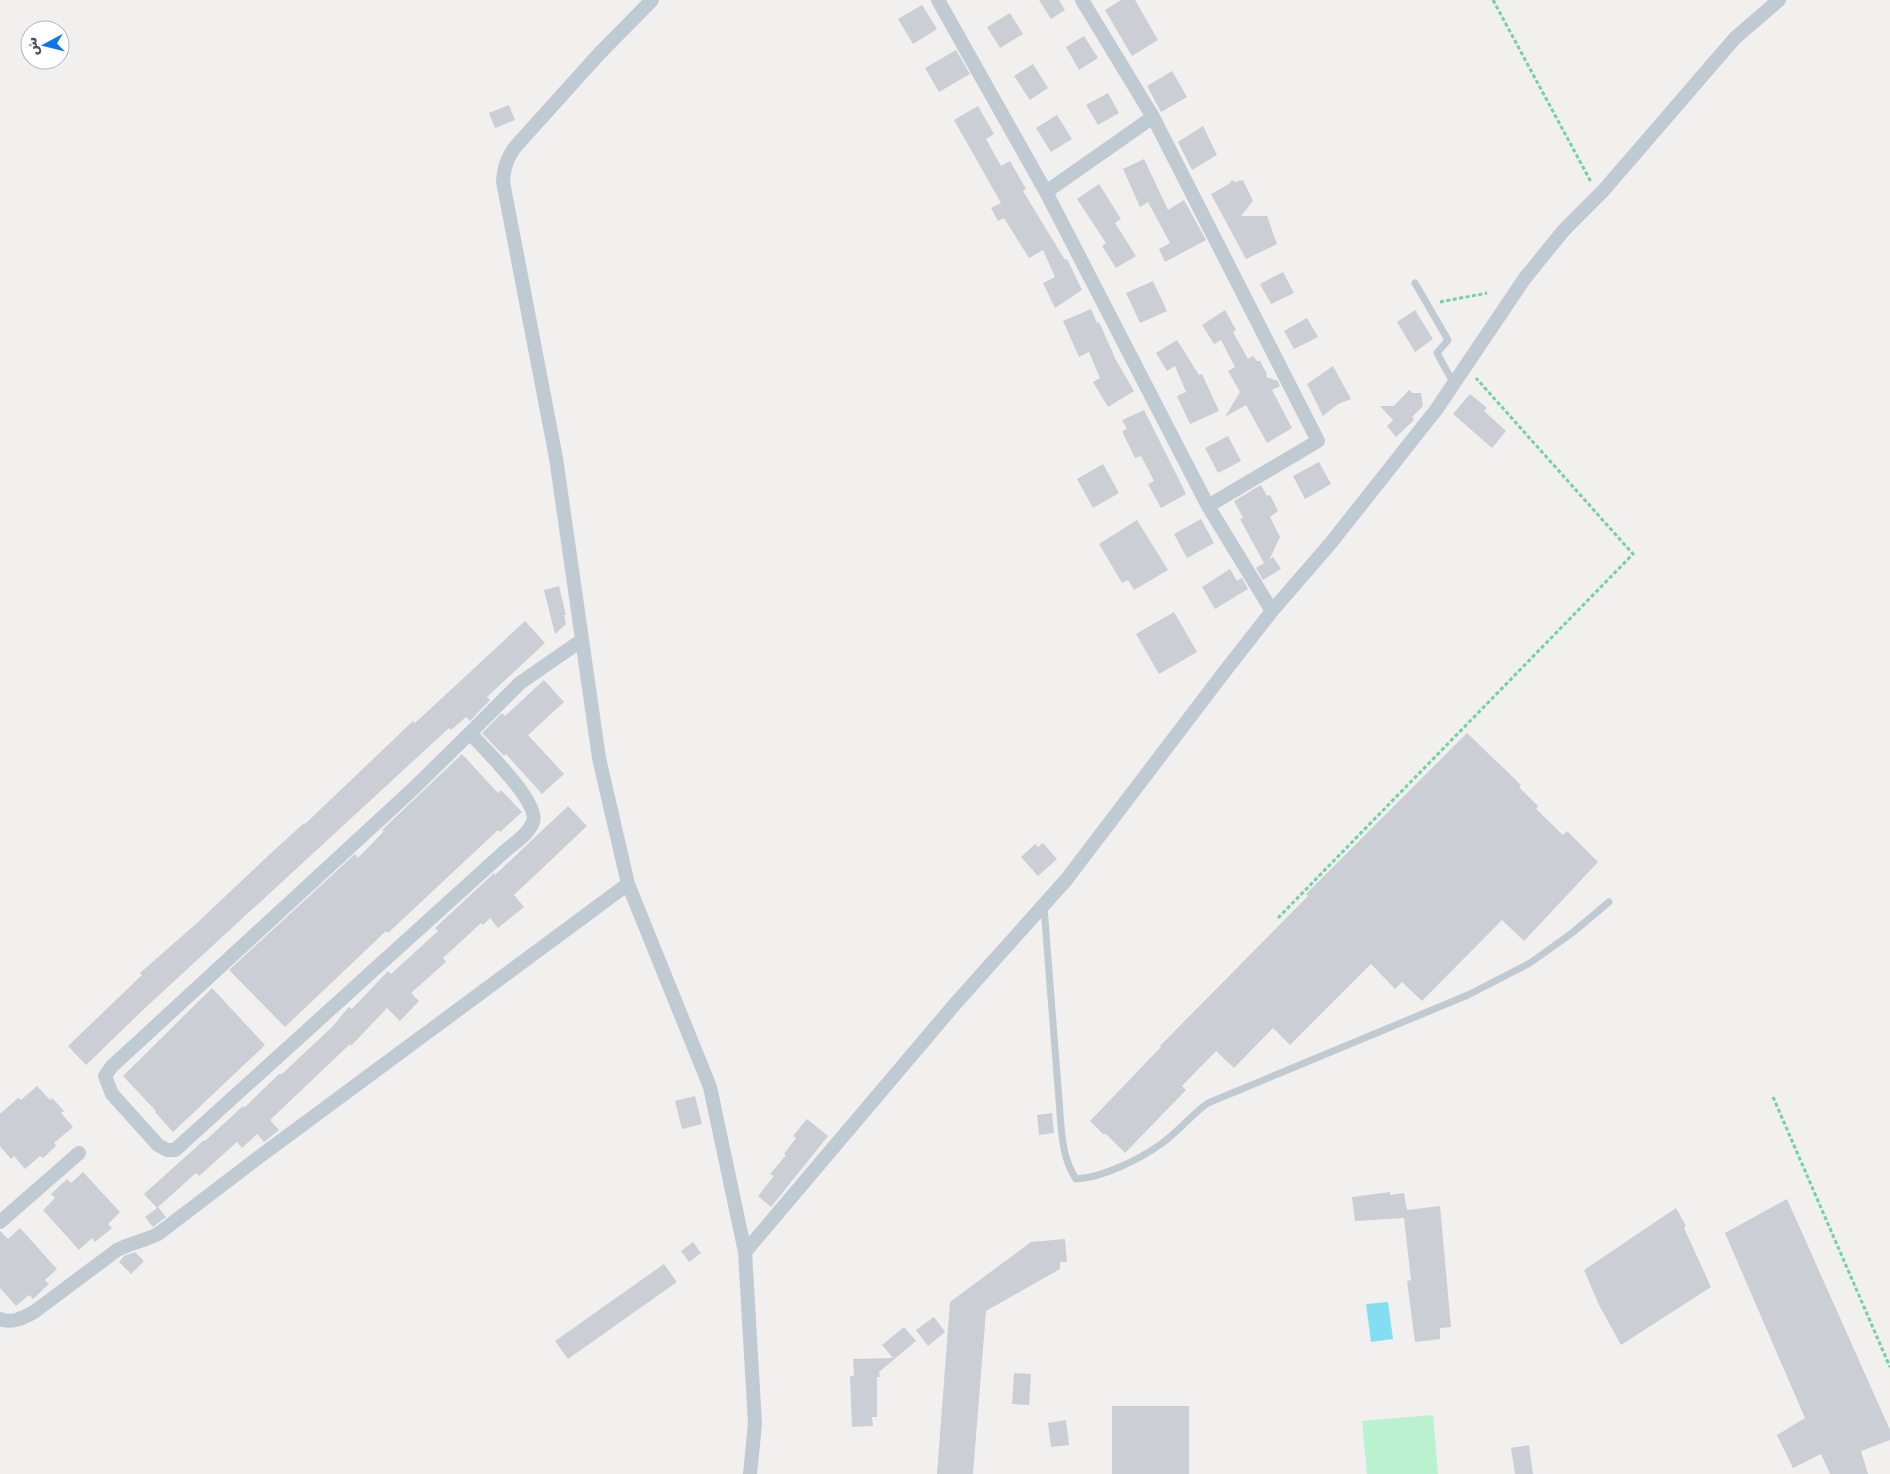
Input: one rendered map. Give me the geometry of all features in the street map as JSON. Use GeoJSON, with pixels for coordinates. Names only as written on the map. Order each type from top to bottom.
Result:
{"type":"FeatureCollection","features":[{"type":"Feature","properties":{"kind":"street"},"geometry":{"type":"LineString","coordinates":[[652,0],[599,54],[516,146],[507,158],[503,182],[556,458],[599,758],[628,884],[710,1087],[745,1252],[755,1424],[750,1474]]}},
{"type":"Feature","properties":{"kind":"street"},"geometry":{"type":"LineString","coordinates":[[938,0],[1046,192],[1208,506],[1272,611]]}},
{"type":"Feature","properties":{"kind":"street"},"geometry":{"type":"LineString","coordinates":[[1082,0],[1153,117],[1318,441],[1208,506]]}},
{"type":"Feature","properties":{"kind":"street"},"geometry":{"type":"LineString","coordinates":[[745,1252],[955,1004],[1066,880],[1272,611],[1330,544],[1427,422],[1525,278],[1564,230],[1598,196],[1735,38],[1779,0]]}},
{"type":"Feature","properties":{"kind":"street"},"geometry":{"type":"LineString","coordinates":[[1046,192],[1153,117]]}},
{"type":"Feature","properties":{"kind":"street"},"geometry":{"type":"LineString","coordinates":[[470,733],[526,795],[534,820],[524,836],[175,1150],[167,1150],[158,1146],[112,1094],[106,1076],[112,1066],[398,803],[520,683],[582,640]]}},
{"type":"Feature","properties":{"kind":"street"},"geometry":{"type":"LineString","coordinates":[[0,1319],[13,1321],[23,1318],[34,1312],[117,1250],[130,1243],[145,1240],[158,1234],[628,884]]}},
{"type":"Feature","properties":{"kind":"street"},"geometry":{"type":"LineString","coordinates":[[0,1222],[80,1153]]}},
{"type":"Feature","properties":{"kind":"lane"},"geometry":{"type":"LineString","coordinates":[[1414,284],[1448,340],[1438,353],[1454,384]]}},
{"type":"Feature","properties":{"kind":"lane"},"geometry":{"type":"LineString","coordinates":[[1044,906],[1064,1155],[1076,1179],[1090,1178],[1112,1171],[1162,1144],[1195,1112],[1208,1103],[1468,995],[1521,967],[1572,933],[1609,902]]}},
{"type":"Feature","properties":{"kind":"path"},"geometry":{"type":"LineString","coordinates":[[1493,0],[1598,196]]}},
{"type":"Feature","properties":{"kind":"path"},"geometry":{"type":"LineString","coordinates":[[1427,304],[1487,293]]}},
{"type":"Feature","properties":{"kind":"path"},"geometry":{"type":"LineString","coordinates":[[1278,918],[1633,554],[1466,367]]}},
{"type":"Feature","properties":{"kind":"path"},"geometry":{"type":"LineString","coordinates":[[1773,1097],[1890,1367]]}},
{"type":"Feature","properties":{"kind":"green space"},"geometry":{"type":"Polygon","coordinates":[[[1433,1415],[1438,1474],[1367,1474],[1362,1421],[1433,1415]]]}},
{"type":"Feature","properties":{"kind":"water"},"geometry":{"type":"Polygon","coordinates":[[[1388,1302],[1393,1339],[1371,1342],[1366,1304],[1388,1302]]]}},
{"type":"Feature","properties":{"kind":"building"},"geometry":{"type":"Polygon","coordinates":[[[1039,0],[1059,0],[1065,10],[1051,19],[1039,0]]]}},
{"type":"Feature","properties":{"kind":"building"},"geometry":{"type":"Polygon","coordinates":[[[1121,0],[1135,0],[1158,40],[1132,56],[1105,10],[1121,0]]]}},
{"type":"Feature","properties":{"kind":"building"},"geometry":{"type":"Polygon","coordinates":[[[922,5],[937,29],[913,44],[898,19],[922,5]]]}},
{"type":"Feature","properties":{"kind":"building"},"geometry":{"type":"Polygon","coordinates":[[[1010,13],[1023,34],[1000,48],[987,27],[1010,13]]]}},
{"type":"Feature","properties":{"kind":"building"},"geometry":{"type":"Polygon","coordinates":[[[1084,36],[1098,58],[1079,70],[1066,47],[1084,36]]]}},
{"type":"Feature","properties":{"kind":"building"},"geometry":{"type":"Polygon","coordinates":[[[956,50],[970,74],[939,92],[925,68],[956,50]]]}},
{"type":"Feature","properties":{"kind":"building"},"geometry":{"type":"Polygon","coordinates":[[[1033,64],[1048,88],[1030,100],[1014,76],[1033,64]]]}},
{"type":"Feature","properties":{"kind":"building"},"geometry":{"type":"Polygon","coordinates":[[[1172,71],[1187,97],[1161,112],[1147,86],[1172,71]]]}},
{"type":"Feature","properties":{"kind":"building"},"geometry":{"type":"Polygon","coordinates":[[[1108,93],[1119,113],[1098,125],[1086,105],[1108,93]]]}},
{"type":"Feature","properties":{"kind":"building"},"geometry":{"type":"Polygon","coordinates":[[[509,105],[515,120],[495,128],[489,113],[509,105]]]}},
{"type":"Feature","properties":{"kind":"building"},"geometry":{"type":"Polygon","coordinates":[[[978,106],[994,134],[986,139],[1001,166],[1010,161],[1026,189],[1023,191],[1065,260],[1067,259],[1082,290],[1055,308],[1043,283],[1055,277],[1043,250],[1029,258],[1004,218],[998,221],[991,208],[1001,203],[954,120],[978,106]]]}},
{"type":"Feature","properties":{"kind":"building"},"geometry":{"type":"Polygon","coordinates":[[[1057,115],[1072,139],[1051,152],[1036,128],[1057,115]]]}},
{"type":"Feature","properties":{"kind":"building"},"geometry":{"type":"Polygon","coordinates":[[[1203,126],[1217,155],[1192,170],[1178,142],[1203,126]]]}},
{"type":"Feature","properties":{"kind":"building"},"geometry":{"type":"Polygon","coordinates":[[[1144,159],[1168,210],[1184,200],[1206,240],[1165,262],[1159,249],[1170,243],[1148,202],[1140,207],[1123,169],[1144,159]]]}},
{"type":"Feature","properties":{"kind":"building"},"geometry":{"type":"Polygon","coordinates":[[[1232,180],[1235,182],[1243,180],[1253,201],[1241,216],[1267,216],[1277,244],[1246,259],[1211,194],[1229,184],[1232,180]]]}},
{"type":"Feature","properties":{"kind":"building"},"geometry":{"type":"Polygon","coordinates":[[[1099,184],[1121,219],[1115,223],[1136,256],[1116,268],[1102,246],[1106,243],[1077,199],[1099,184]]]}},
{"type":"Feature","properties":{"kind":"building"},"geometry":{"type":"Polygon","coordinates":[[[1283,272],[1294,293],[1271,304],[1260,284],[1283,272]]]}},
{"type":"Feature","properties":{"kind":"building"},"geometry":{"type":"Polygon","coordinates":[[[1153,281],[1167,311],[1140,323],[1126,293],[1153,281]]]}},
{"type":"Feature","properties":{"kind":"building"},"geometry":{"type":"Polygon","coordinates":[[[1091,309],[1116,360],[1134,391],[1108,407],[1093,382],[1100,378],[1089,352],[1079,357],[1063,321],[1091,309]]]}},
{"type":"Feature","properties":{"kind":"building"},"geometry":{"type":"Polygon","coordinates":[[[1225,310],[1236,330],[1233,332],[1248,359],[1253,356],[1257,361],[1260,361],[1267,374],[1266,377],[1278,381],[1280,386],[1272,390],[1292,428],[1267,443],[1246,405],[1225,417],[1240,392],[1228,371],[1235,367],[1221,340],[1214,344],[1202,325],[1225,310]]]}},
{"type":"Feature","properties":{"kind":"building"},"geometry":{"type":"Polygon","coordinates":[[[1415,310],[1433,339],[1415,352],[1397,322],[1415,310]]]}},
{"type":"Feature","properties":{"kind":"building"},"geometry":{"type":"Polygon","coordinates":[[[1307,318],[1318,337],[1294,349],[1284,331],[1307,318]]]}},
{"type":"Feature","properties":{"kind":"building"},"geometry":{"type":"Polygon","coordinates":[[[1177,340],[1199,375],[1202,374],[1219,411],[1190,424],[1177,396],[1186,392],[1175,366],[1167,371],[1156,353],[1177,340]]]}},
{"type":"Feature","properties":{"kind":"building"},"geometry":{"type":"Polygon","coordinates":[[[1333,366],[1351,399],[1338,404],[1323,416],[1307,384],[1333,366]]]}},
{"type":"Feature","properties":{"kind":"building"},"geometry":{"type":"Polygon","coordinates":[[[1409,390],[1413,393],[1421,393],[1423,406],[1412,417],[1414,420],[1396,437],[1387,426],[1393,420],[1380,406],[1394,406],[1409,390]]]}},
{"type":"Feature","properties":{"kind":"building"},"geometry":{"type":"Polygon","coordinates":[[[1470,394],[1487,408],[1484,411],[1506,431],[1492,448],[1453,414],[1470,394]]]}},
{"type":"Feature","properties":{"kind":"building"},"geometry":{"type":"Polygon","coordinates":[[[1144,410],[1186,494],[1161,508],[1148,484],[1154,481],[1141,456],[1135,458],[1122,431],[1127,429],[1122,420],[1144,410]]]}},
{"type":"Feature","properties":{"kind":"building"},"geometry":{"type":"Polygon","coordinates":[[[1228,436],[1241,461],[1218,473],[1205,448],[1228,436]]]}},
{"type":"Feature","properties":{"kind":"building"},"geometry":{"type":"Polygon","coordinates":[[[1319,462],[1331,484],[1305,499],[1293,476],[1319,462]]]}},
{"type":"Feature","properties":{"kind":"building"},"geometry":{"type":"Polygon","coordinates":[[[1103,464],[1119,493],[1093,508],[1077,479],[1103,464]]]}},
{"type":"Feature","properties":{"kind":"building"},"geometry":{"type":"Polygon","coordinates":[[[1261,485],[1267,496],[1270,495],[1278,511],[1270,517],[1280,537],[1269,560],[1273,557],[1281,569],[1263,580],[1256,568],[1264,563],[1240,519],[1243,518],[1234,501],[1261,485]]]}},
{"type":"Feature","properties":{"kind":"building"},"geometry":{"type":"Polygon","coordinates":[[[1201,519],[1214,543],[1187,558],[1174,534],[1201,519]]]}},
{"type":"Feature","properties":{"kind":"building"},"geometry":{"type":"Polygon","coordinates":[[[1137,520],[1168,570],[1134,590],[1128,580],[1122,583],[1099,544],[1137,520]]]}},
{"type":"Feature","properties":{"kind":"building"},"geometry":{"type":"Polygon","coordinates":[[[1230,569],[1237,581],[1242,578],[1248,589],[1215,609],[1202,587],[1230,569]]]}},
{"type":"Feature","properties":{"kind":"building"},"geometry":{"type":"Polygon","coordinates":[[[559,586],[566,615],[564,615],[566,624],[555,634],[544,590],[559,586]]]}},
{"type":"Feature","properties":{"kind":"building"},"geometry":{"type":"Polygon","coordinates":[[[1174,612],[1197,652],[1159,674],[1136,634],[1174,612]]]}},
{"type":"Feature","properties":{"kind":"building"},"geometry":{"type":"Polygon","coordinates":[[[525,621],[545,643],[487,697],[490,700],[470,721],[466,717],[451,730],[449,728],[144,1009],[86,1065],[68,1046],[142,975],[140,973],[305,824],[413,721],[415,723],[525,621]]]}},
{"type":"Feature","properties":{"kind":"building"},"geometry":{"type":"Polygon","coordinates":[[[544,680],[564,702],[528,735],[564,774],[542,794],[506,754],[504,756],[482,733],[502,713],[505,716],[544,680]]]}},
{"type":"Feature","properties":{"kind":"building"},"geometry":{"type":"Polygon","coordinates":[[[1467,733],[1521,785],[1519,787],[1538,806],[1536,809],[1563,835],[1567,831],[1598,862],[1524,941],[1502,920],[1422,1001],[1402,982],[1395,989],[1371,964],[1290,1045],[1273,1028],[1234,1068],[1216,1051],[1182,1086],[1186,1090],[1125,1153],[1105,1133],[1104,1135],[1090,1121],[1160,1046],[1308,896],[1306,894],[1467,733]]]}},
{"type":"Feature","properties":{"kind":"building"},"geometry":{"type":"Polygon","coordinates":[[[462,754],[498,793],[501,790],[522,812],[500,832],[498,830],[388,933],[386,931],[285,1027],[229,970],[355,854],[358,858],[384,831],[382,830],[462,754]]]}},
{"type":"Feature","properties":{"kind":"building"},"geometry":{"type":"Polygon","coordinates":[[[568,806],[587,826],[514,895],[524,907],[498,928],[490,918],[483,925],[481,923],[443,958],[446,962],[411,993],[419,1001],[400,1021],[387,1008],[351,1046],[350,1044],[270,1120],[279,1130],[264,1142],[257,1134],[242,1148],[237,1142],[199,1176],[196,1173],[158,1207],[166,1217],[153,1227],[145,1217],[157,1208],[144,1194],[243,1106],[244,1108],[280,1073],[281,1075],[332,1027],[349,1007],[352,1009],[388,971],[391,974],[438,931],[435,928],[494,873],[495,875],[568,806]]]}},
{"type":"Feature","properties":{"kind":"building"},"geometry":{"type":"Polygon","coordinates":[[[1043,843],[1057,859],[1038,876],[1021,857],[1035,844],[1038,847],[1043,843]]]}},
{"type":"Feature","properties":{"kind":"building"},"geometry":{"type":"Polygon","coordinates":[[[212,988],[265,1045],[173,1132],[123,1076],[212,988]]]}},
{"type":"Feature","properties":{"kind":"building"},"geometry":{"type":"Polygon","coordinates":[[[37,1086],[64,1111],[61,1113],[73,1127],[54,1143],[56,1146],[43,1158],[40,1156],[25,1169],[14,1156],[11,1159],[0,1146],[0,1114],[18,1098],[21,1100],[37,1086]]]}},
{"type":"Feature","properties":{"kind":"building"},"geometry":{"type":"Polygon","coordinates":[[[695,1096],[702,1124],[682,1129],[675,1101],[695,1096]]]}},
{"type":"Feature","properties":{"kind":"building"},"geometry":{"type":"Polygon","coordinates":[[[1052,1113],[1054,1133],[1039,1135],[1037,1115],[1052,1113]]]}},
{"type":"Feature","properties":{"kind":"building"},"geometry":{"type":"Polygon","coordinates":[[[807,1119],[828,1136],[771,1207],[758,1196],[774,1176],[770,1174],[786,1155],[784,1154],[796,1138],[793,1136],[807,1119]]]}},
{"type":"Feature","properties":{"kind":"building"},"geometry":{"type":"Polygon","coordinates":[[[83,1172],[120,1212],[108,1224],[112,1228],[95,1242],[92,1238],[79,1250],[43,1210],[55,1198],[51,1194],[67,1179],[71,1183],[83,1172]]]}},
{"type":"Feature","properties":{"kind":"building"},"geometry":{"type":"Polygon","coordinates":[[[1390,1192],[1390,1195],[1404,1193],[1407,1210],[1440,1206],[1451,1327],[1440,1328],[1440,1339],[1415,1342],[1407,1281],[1411,1280],[1404,1218],[1355,1221],[1352,1197],[1390,1192]]]}},
{"type":"Feature","properties":{"kind":"building"},"geometry":{"type":"Polygon","coordinates":[[[1787,1199],[1890,1430],[1890,1440],[1861,1451],[1868,1474],[1830,1474],[1821,1454],[1793,1468],[1777,1435],[1805,1418],[1725,1233],[1787,1199]]]}},
{"type":"Feature","properties":{"kind":"building"},"geometry":{"type":"Polygon","coordinates":[[[1676,1208],[1686,1226],[1684,1228],[1711,1287],[1621,1345],[1599,1305],[1584,1270],[1676,1208]]]}},
{"type":"Feature","properties":{"kind":"building"},"geometry":{"type":"Polygon","coordinates":[[[20,1228],[57,1269],[45,1280],[49,1284],[33,1299],[29,1295],[16,1306],[0,1288],[0,1231],[8,1239],[20,1228]]]}},
{"type":"Feature","properties":{"kind":"building"},"geometry":{"type":"Polygon","coordinates":[[[1065,1239],[1067,1262],[1060,1262],[1060,1269],[986,1311],[973,1474],[937,1474],[950,1302],[1031,1242],[1065,1239]]]}},
{"type":"Feature","properties":{"kind":"building"},"geometry":{"type":"Polygon","coordinates":[[[693,1242],[701,1253],[689,1262],[681,1251],[693,1242]]]}},
{"type":"Feature","properties":{"kind":"building"},"geometry":{"type":"Polygon","coordinates":[[[135,1252],[144,1261],[131,1274],[119,1262],[124,1256],[135,1252]]]}},
{"type":"Feature","properties":{"kind":"building"},"geometry":{"type":"Polygon","coordinates":[[[664,1264],[677,1282],[568,1359],[555,1341],[664,1264]]]}},
{"type":"Feature","properties":{"kind":"building"},"geometry":{"type":"Polygon","coordinates":[[[934,1317],[945,1332],[928,1346],[916,1330],[934,1317]]]}},
{"type":"Feature","properties":{"kind":"building"},"geometry":{"type":"Polygon","coordinates":[[[904,1327],[916,1341],[879,1372],[880,1377],[877,1377],[877,1417],[872,1417],[873,1426],[852,1427],[850,1376],[854,1376],[853,1359],[893,1358],[882,1345],[904,1327]]]}},
{"type":"Feature","properties":{"kind":"building"},"geometry":{"type":"Polygon","coordinates":[[[1014,1373],[1031,1374],[1029,1405],[1012,1404],[1014,1373]]]}},
{"type":"Feature","properties":{"kind":"building"},"geometry":{"type":"Polygon","coordinates":[[[1112,1406],[1189,1406],[1189,1474],[1112,1474],[1112,1406]]]}},
{"type":"Feature","properties":{"kind":"building"},"geometry":{"type":"Polygon","coordinates":[[[1066,1420],[1069,1445],[1051,1447],[1048,1423],[1066,1420]]]}},
{"type":"Feature","properties":{"kind":"building"},"geometry":{"type":"Polygon","coordinates":[[[1529,1445],[1533,1474],[1515,1474],[1511,1448],[1529,1445]]]}}]}
